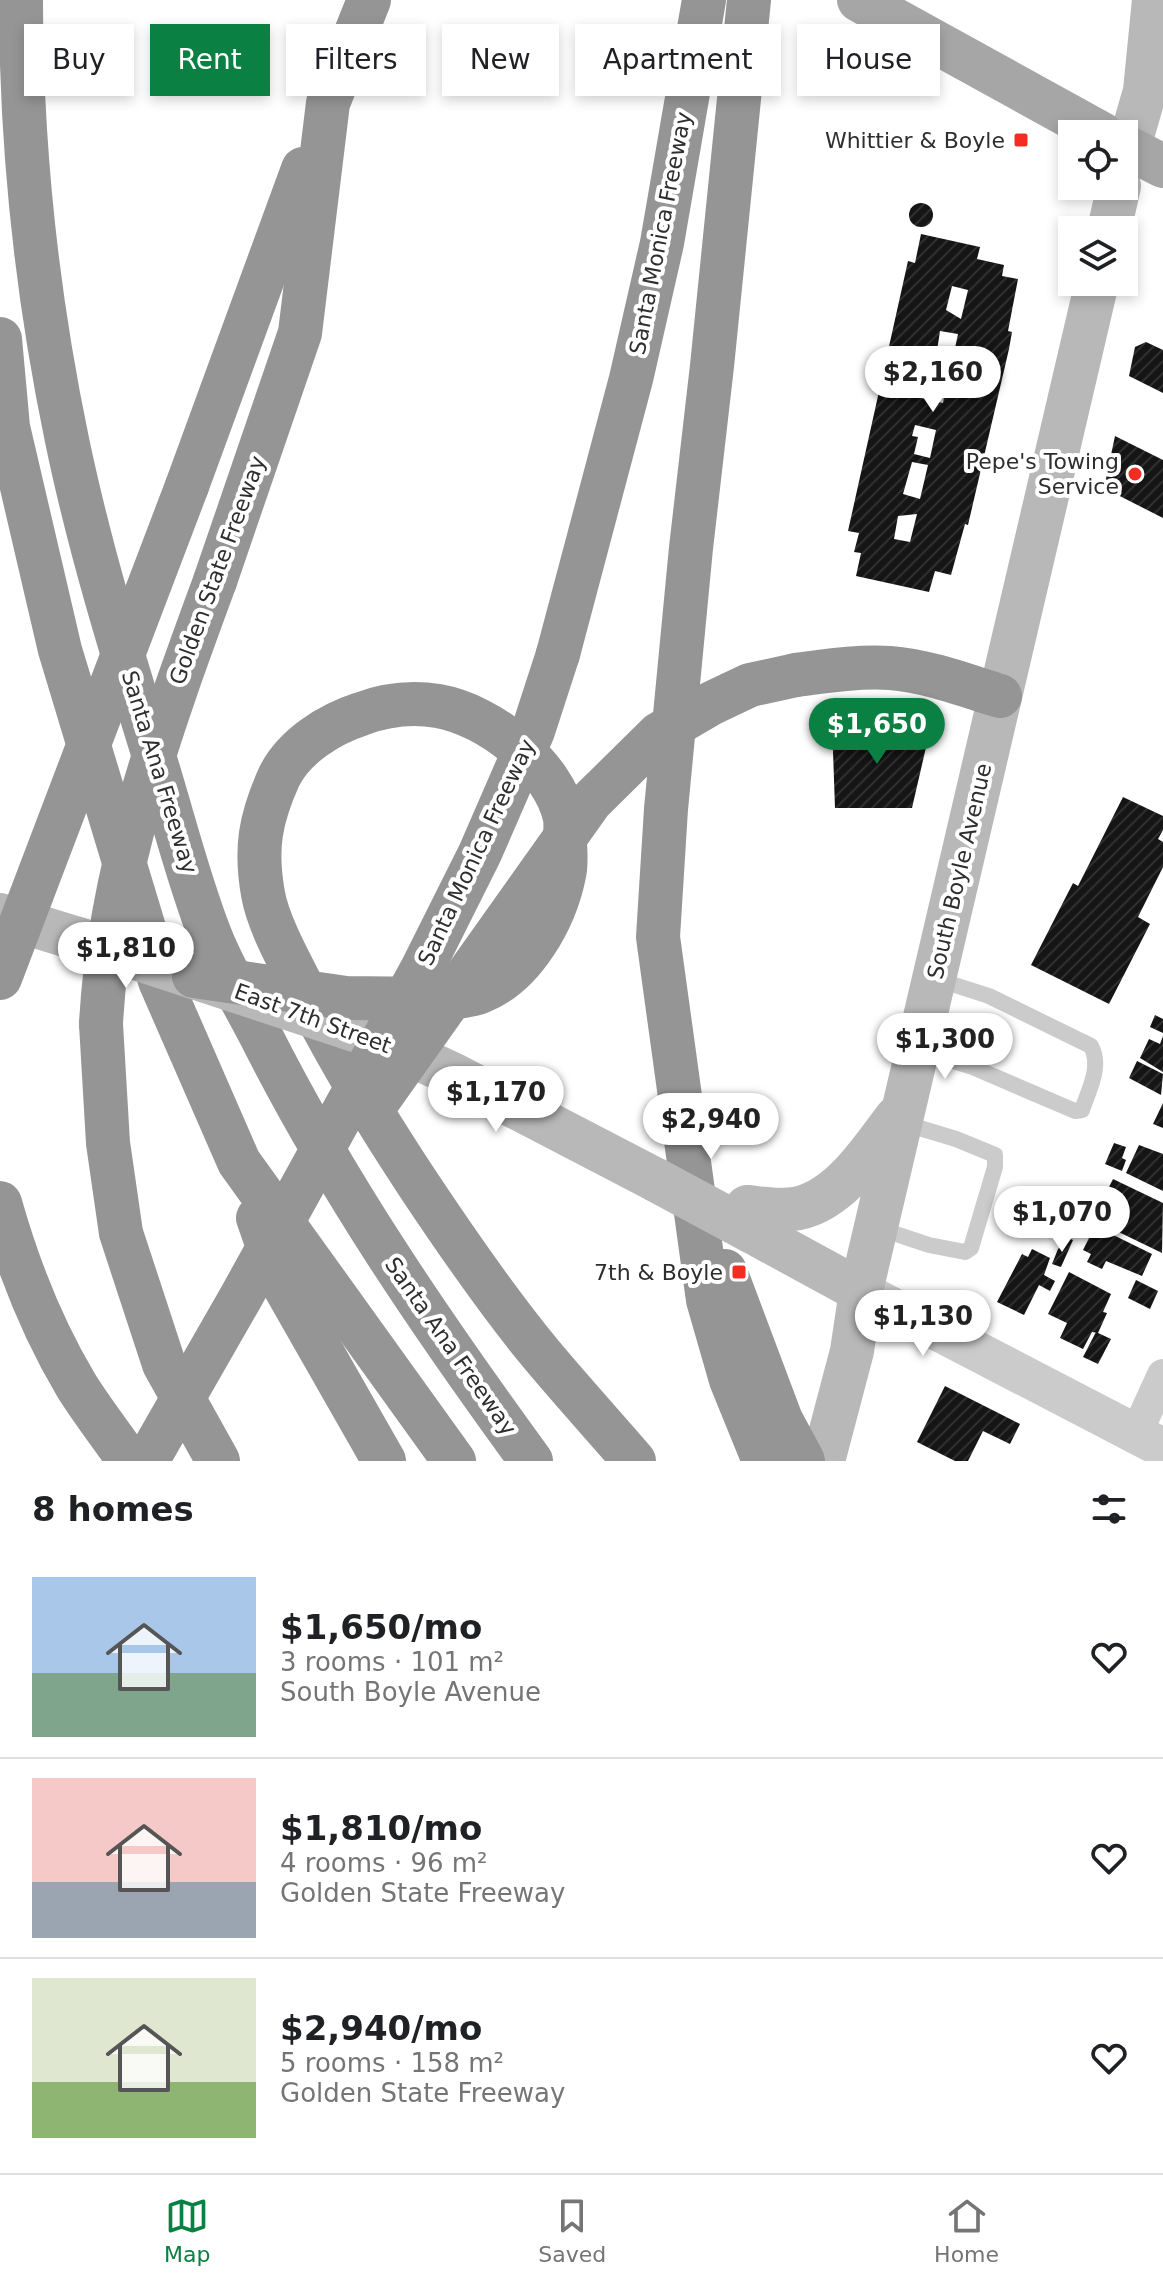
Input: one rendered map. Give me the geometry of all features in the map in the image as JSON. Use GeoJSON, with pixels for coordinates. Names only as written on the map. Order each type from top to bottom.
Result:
{"type":"FeatureCollection","features":[{"type":"Feature","properties":{"kind":"highway","name":"Santa Ana Freeway"},"geometry":{"type":"LineString","coordinates":[[21,0],[21,89],[32,211],[49,340],[67,441],[107,599],[211,936],[291,1097],[354,1205],[453,1354],[531,1461]]}},
{"type":"Feature","properties":{"kind":"highway","name":"Golden State Freeway"},"geometry":{"type":"LineString","coordinates":[[218,1461],[164,1364],[121,1233],[108,1143],[101,1024],[104,975],[115,898],[138,804],[172,697],[300,333],[328,103],[369,0]]}},
{"type":"Feature","properties":{"kind":"highway","name":"Santa Monica Freeway"},"geometry":{"type":"LineString","coordinates":[[147,1461],[421,971],[480,853],[533,731],[558,654],[631,379],[662,243],[704,0]]}},
{"type":"Feature","properties":{"kind":"highway"},"geometry":{"type":"LineString","coordinates":[[749,0],[691,548],[666,809],[658,937],[674,1185],[719,1344],[764,1461]]}},
{"type":"Feature","properties":{"kind":"highway"},"geometry":{"type":"LineString","coordinates":[[0,978],[187,486],[328,103]]}},
{"type":"Feature","properties":{"kind":"highway"},"geometry":{"type":"LineString","coordinates":[[0,339],[8,427],[60,650],[160,981],[239,1162],[278,1275],[384,1461]]}},
{"type":"Feature","properties":{"kind":"highway"},"geometry":{"type":"LineString","coordinates":[[241,1297],[591,801],[659,734],[750,685],[849,668],[890,668],[933,675],[1000,696]]}},
{"type":"Feature","properties":{"kind":"highway"},"geometry":{"type":"LineString","coordinates":[[194,976],[346,998],[438,999],[480,992],[512,971],[537,944],[553,911],[565,873],[565,818],[533,758],[502,734],[440,706],[408,704],[374,709],[338,722],[307,744],[282,772],[264,810],[257,849],[263,898],[284,951],[333,1048],[405,1164],[463,1252],[540,1353],[634,1461]]}},
{"type":"Feature","properties":{"kind":"highway"},"geometry":{"type":"LineString","coordinates":[[239,1162],[454,1461]]}},
{"type":"Feature","properties":{"kind":"highway"},"geometry":{"type":"LineString","coordinates":[[674,1185],[781,1420],[818,1455]]}},
{"type":"Feature","properties":{"kind":"highway"},"geometry":{"type":"LineString","coordinates":[[0,1203],[29,1292],[49,1335],[77,1387],[129,1461]]}},
{"type":"Feature","properties":{"kind":"main road"},"geometry":{"type":"LineString","coordinates":[[859,0],[1064,120]]}},
{"type":"Feature","properties":{"kind":"main road"},"geometry":{"type":"LineString","coordinates":[[1137,120],[1145,91],[1154,0]]}},
{"type":"Feature","properties":{"kind":"main road","name":"South Boyle Avenue"},"geometry":{"type":"LineString","coordinates":[[818,1455],[852,1351],[861,1291],[1094,296]]}},
{"type":"Feature","properties":{"kind":"main road","name":"East 7th Street"},"geometry":{"type":"LineString","coordinates":[[0,915],[364,1033],[749,1219],[861,1291]]}},
{"type":"Feature","properties":{"kind":"main road"},"geometry":{"type":"LineString","coordinates":[[749,1219],[809,1206],[827,1194],[849,1177],[902,1116]]}},
{"type":"Feature","properties":{"kind":"street","name":"East 7th Street"},"geometry":{"type":"LineString","coordinates":[[861,1291],[1150,1441]]}},
{"type":"Feature","properties":{"kind":"street"},"geometry":{"type":"LineString","coordinates":[[1150,1441],[1163,1375]]}},
{"type":"Feature","properties":{"kind":"lane"},"geometry":{"type":"LineString","coordinates":[[918,1050],[970,1066],[1075,1111],[1082,1110],[1096,1067],[1097,1057],[1091,1046],[989,996],[935,978]]}},
{"type":"Feature","properties":{"kind":"lane"},"geometry":{"type":"LineString","coordinates":[[877,1227],[929,1245],[965,1252],[971,1248],[995,1167],[995,1155],[902,1116]]}},
{"type":"Feature","properties":{"kind":"building"},"geometry":{"type":"Polygon","coordinates":[[[921,203],[929,207],[933,215],[929,223],[921,227],[913,223],[909,215],[913,207],[921,203]]]}},
{"type":"Feature","properties":{"kind":"building"},"geometry":{"type":"Polygon","coordinates":[[[921,234],[980,247],[977,259],[1004,265],[1002,276],[1018,279],[1008,331],[1012,332],[1009,349],[968,525],[965,524],[951,575],[935,571],[929,592],[856,576],[861,553],[854,552],[859,533],[848,531],[908,261],[915,263],[921,234]],[[952,286],[946,310],[961,319],[968,290],[952,286]],[[940,331],[935,364],[951,367],[958,334],[940,331]],[[932,372],[929,389],[923,388],[921,398],[943,403],[948,375],[932,372]],[[915,425],[912,436],[918,437],[914,454],[930,458],[936,430],[915,425]],[[912,462],[903,494],[920,499],[928,465],[912,462]],[[917,514],[898,516],[894,539],[910,542],[917,514]]]}},
{"type":"Feature","properties":{"kind":"building"},"geometry":{"type":"Polygon","coordinates":[[[1146,342],[1163,350],[1163,393],[1129,376],[1135,347],[1146,342]]]}},
{"type":"Feature","properties":{"kind":"building","name":"Pepe's Towing Service"},"geometry":{"type":"Polygon","coordinates":[[[1115,436],[1163,460],[1163,518],[1104,488],[1115,436]]]}},
{"type":"Feature","properties":{"kind":"building"},"geometry":{"type":"Polygon","coordinates":[[[832,723],[930,730],[912,808],[835,808],[832,723]]]}},
{"type":"Feature","properties":{"kind":"building"},"geometry":{"type":"Polygon","coordinates":[[[1123,797],[1163,816],[1163,830],[1158,839],[1163,842],[1163,867],[1138,917],[1150,924],[1109,1004],[1031,965],[1073,883],[1078,886],[1123,797]]]}},
{"type":"Feature","properties":{"kind":"building"},"geometry":{"type":"Polygon","coordinates":[[[1155,1015],[1163,1019],[1163,1033],[1150,1027],[1155,1015]]]}},
{"type":"Feature","properties":{"kind":"building"},"geometry":{"type":"Polygon","coordinates":[[[1163,1036],[1163,1072],[1140,1058],[1149,1039],[1160,1044],[1163,1036]]]}},
{"type":"Feature","properties":{"kind":"building"},"geometry":{"type":"Polygon","coordinates":[[[1137,1061],[1163,1074],[1161,1095],[1129,1078],[1137,1061]]]}},
{"type":"Feature","properties":{"kind":"building"},"geometry":{"type":"Polygon","coordinates":[[[1163,1103],[1163,1128],[1153,1124],[1163,1103]]]}},
{"type":"Feature","properties":{"kind":"building"},"geometry":{"type":"Polygon","coordinates":[[[1114,1143],[1126,1147],[1122,1171],[1105,1164],[1114,1143]]]}},
{"type":"Feature","properties":{"kind":"building"},"geometry":{"type":"Polygon","coordinates":[[[1139,1145],[1163,1154],[1163,1191],[1126,1173],[1139,1145]]]}},
{"type":"Feature","properties":{"kind":"building"},"geometry":{"type":"Polygon","coordinates":[[[1113,1179],[1163,1203],[1162,1253],[1094,1220],[1095,1217],[1086,1213],[1095,1196],[1103,1199],[1113,1179]]]}},
{"type":"Feature","properties":{"kind":"building"},"geometry":{"type":"Polygon","coordinates":[[[1095,1226],[1152,1254],[1142,1276],[1106,1261],[1102,1269],[1087,1262],[1091,1254],[1083,1250],[1095,1226]]]}},
{"type":"Feature","properties":{"kind":"building"},"geometry":{"type":"Polygon","coordinates":[[[1068,1238],[1073,1240],[1061,1267],[1052,1264],[1058,1249],[1061,1246],[1064,1248],[1068,1238]]]}},
{"type":"Feature","properties":{"kind":"building"},"geometry":{"type":"Polygon","coordinates":[[[1032,1249],[1050,1258],[1044,1275],[1055,1281],[1050,1291],[1039,1285],[1024,1315],[997,1302],[1022,1254],[1028,1257],[1032,1249]]]}},
{"type":"Feature","properties":{"kind":"building"},"geometry":{"type":"Polygon","coordinates":[[[1069,1272],[1111,1294],[1098,1333],[1092,1332],[1083,1349],[1060,1338],[1067,1323],[1048,1314],[1069,1272]]]}},
{"type":"Feature","properties":{"kind":"building"},"geometry":{"type":"Polygon","coordinates":[[[1136,1280],[1158,1291],[1150,1309],[1128,1298],[1136,1280]]]}},
{"type":"Feature","properties":{"kind":"building"},"geometry":{"type":"Polygon","coordinates":[[[1096,1332],[1111,1339],[1098,1364],[1083,1357],[1096,1332]]]}},
{"type":"Feature","properties":{"kind":"building"},"geometry":{"type":"Polygon","coordinates":[[[945,1386],[1020,1424],[1010,1444],[983,1431],[968,1461],[955,1461],[917,1442],[945,1386]]]}},
{"type":"Feature","properties":{"kind":"place","name":"Whittier & Boyle"},"geometry":{"type":"Point","coordinates":[1021,140]}},
{"type":"Feature","properties":{"kind":"place","name":"Pepe's Towing Service"},"geometry":{"type":"Point","coordinates":[1135,474]}},
{"type":"Feature","properties":{"kind":"place","name":"7th & Boyle"},"geometry":{"type":"Point","coordinates":[739,1272]}}]}
